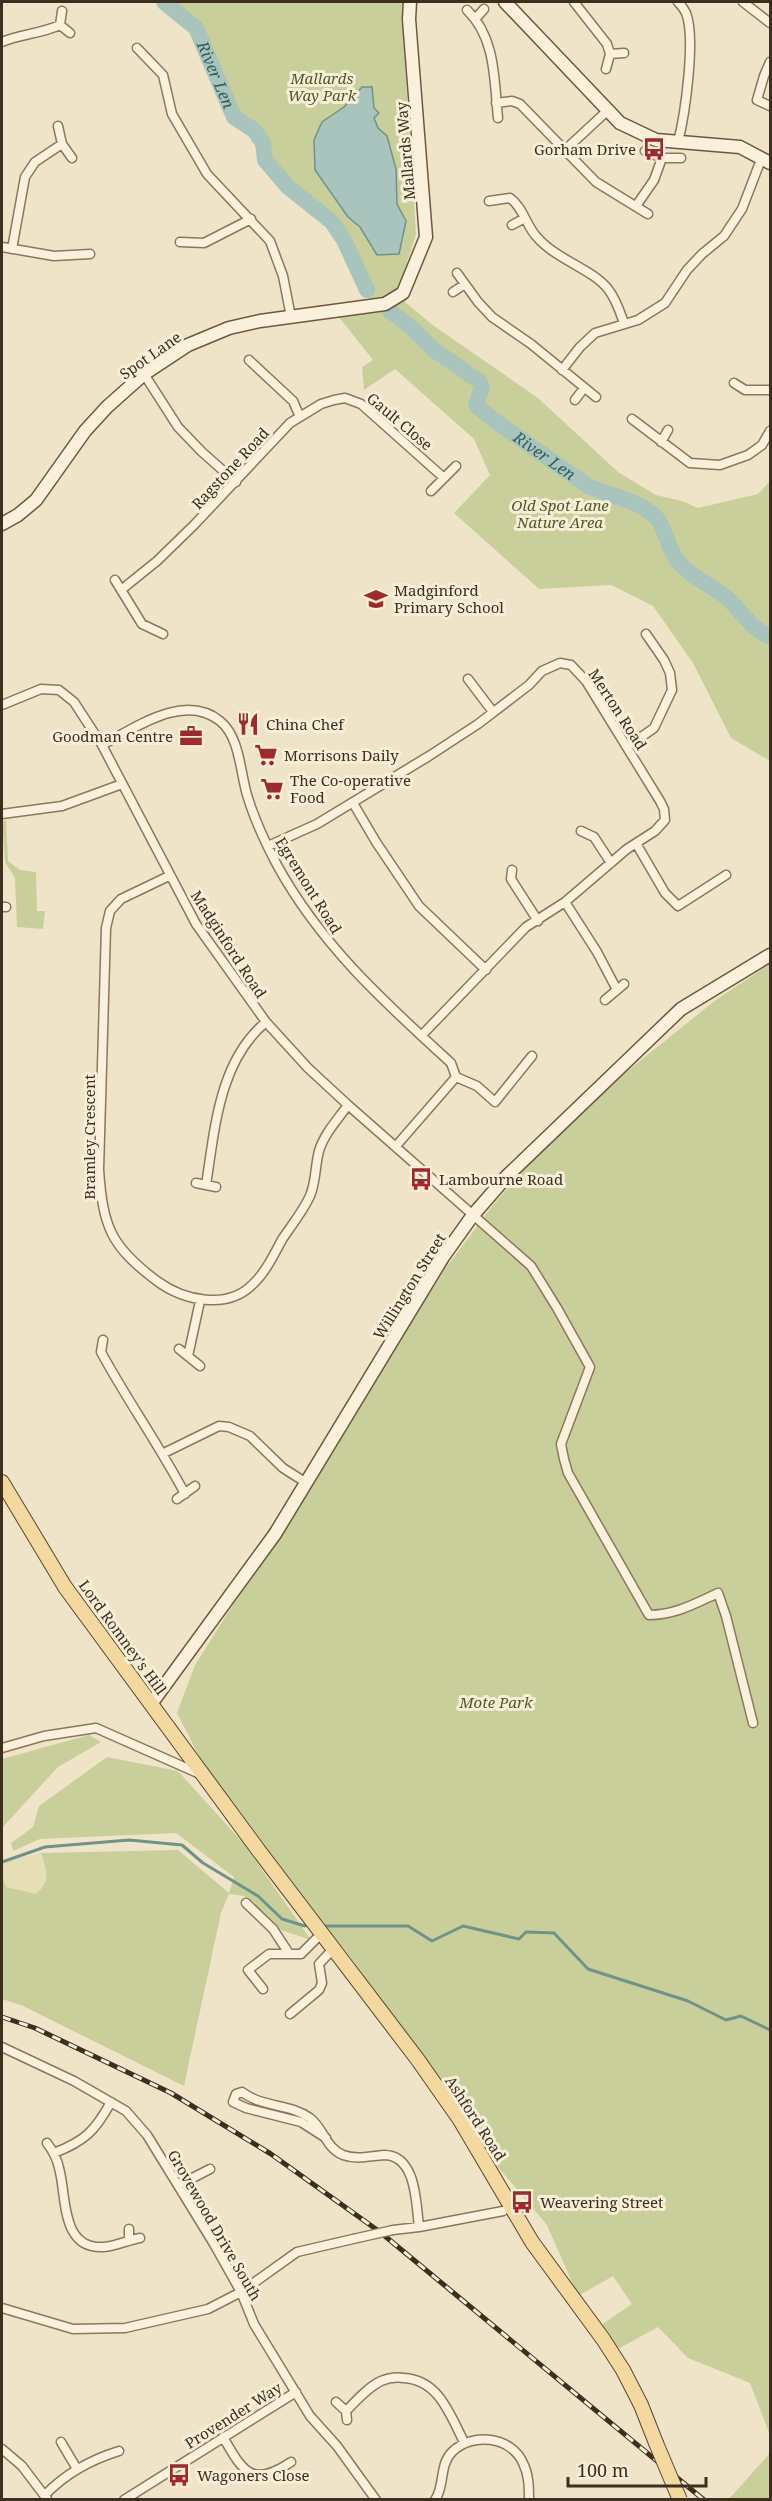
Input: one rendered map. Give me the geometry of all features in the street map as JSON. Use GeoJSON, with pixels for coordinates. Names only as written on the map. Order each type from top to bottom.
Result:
{"type":"FeatureCollection","features":[{"type":"Feature","properties":{"kind":"main road","name":"Lord Romney's Hill"},"geometry":{"type":"LineString","coordinates":[[2,1482],[65,1587],[206,1777]]}},
{"type":"Feature","properties":{"kind":"main road","name":"Ashford Road"},"geometry":{"type":"LineString","coordinates":[[206,1777],[321,1934],[418,2060],[460,2120],[532,2242],[623,2370],[641,2405],[680,2499]]}},
{"type":"Feature","properties":{"kind":"street","name":"Mallards Way"},"geometry":{"type":"LineString","coordinates":[[403,293],[426,237],[409,19],[410,2]]}},
{"type":"Feature","properties":{"kind":"street"},"geometry":{"type":"LineString","coordinates":[[505,2],[620,123],[656,140],[740,147],[766,160],[742,209],[724,236],[687,270],[665,303],[638,320],[603,329],[589,338],[562,370]]}},
{"type":"Feature","properties":{"kind":"street"},"geometry":{"type":"LineString","coordinates":[[574,2],[607,44],[610,54],[606,69]]}},
{"type":"Feature","properties":{"kind":"street"},"geometry":{"type":"LineString","coordinates":[[678,2],[686,11],[689,25],[684,120],[678,142]]}},
{"type":"Feature","properties":{"kind":"street"},"geometry":{"type":"LineString","coordinates":[[743,2],[771,23]]}},
{"type":"Feature","properties":{"kind":"street"},"geometry":{"type":"LineString","coordinates":[[476,18],[484,9]]}},
{"type":"Feature","properties":{"kind":"street"},"geometry":{"type":"LineString","coordinates":[[467,10],[476,18],[488,39],[498,118]]}},
{"type":"Feature","properties":{"kind":"street"},"geometry":{"type":"LineString","coordinates":[[60,25],[62,11]]}},
{"type":"Feature","properties":{"kind":"street"},"geometry":{"type":"LineString","coordinates":[[60,25],[70,33]]}},
{"type":"Feature","properties":{"kind":"street"},"geometry":{"type":"LineString","coordinates":[[2,42],[45,32],[60,25]]}},
{"type":"Feature","properties":{"kind":"street"},"geometry":{"type":"LineString","coordinates":[[137,48],[164,75],[172,114],[202,167],[270,241],[278,260],[291,317]]}},
{"type":"Feature","properties":{"kind":"street"},"geometry":{"type":"LineString","coordinates":[[610,54],[624,53]]}},
{"type":"Feature","properties":{"kind":"street"},"geometry":{"type":"LineString","coordinates":[[771,62],[753,100],[771,106]]}},
{"type":"Feature","properties":{"kind":"street"},"geometry":{"type":"LineString","coordinates":[[496,103],[512,101],[520,104],[596,182],[648,213]]}},
{"type":"Feature","properties":{"kind":"street"},"geometry":{"type":"LineString","coordinates":[[564,150],[607,111]]}},
{"type":"Feature","properties":{"kind":"street"},"geometry":{"type":"LineString","coordinates":[[58,126],[62,144],[72,158]]}},
{"type":"Feature","properties":{"kind":"street"},"geometry":{"type":"LineString","coordinates":[[12,249],[25,177],[35,162],[62,144]]}},
{"type":"Feature","properties":{"kind":"street"},"geometry":{"type":"LineString","coordinates":[[645,151],[662,158],[681,159]]}},
{"type":"Feature","properties":{"kind":"street"},"geometry":{"type":"LineString","coordinates":[[636,206],[654,180],[662,158]]}},
{"type":"Feature","properties":{"kind":"street"},"geometry":{"type":"LineString","coordinates":[[489,201],[510,198],[518,204],[524,219],[547,247],[608,288],[616,300],[624,323]]}},
{"type":"Feature","properties":{"kind":"street"},"geometry":{"type":"LineString","coordinates":[[180,242],[204,243],[251,219]]}},
{"type":"Feature","properties":{"kind":"street"},"geometry":{"type":"LineString","coordinates":[[512,225],[524,219]]}},
{"type":"Feature","properties":{"kind":"street"},"geometry":{"type":"LineString","coordinates":[[72,244],[74,255]]}},
{"type":"Feature","properties":{"kind":"street"},"geometry":{"type":"LineString","coordinates":[[2,247],[54,256],[90,254]]}},
{"type":"Feature","properties":{"kind":"street"},"geometry":{"type":"LineString","coordinates":[[458,273],[492,317],[531,344],[596,397]]}},
{"type":"Feature","properties":{"kind":"street"},"geometry":{"type":"LineString","coordinates":[[453,292],[465,284]]}},
{"type":"Feature","properties":{"kind":"street","name":"Spot Lane"},"geometry":{"type":"LineString","coordinates":[[2,524],[18,515],[36,500],[85,430],[144,374],[188,345],[229,328],[385,304],[403,293]]}},
{"type":"Feature","properties":{"kind":"street"},"geometry":{"type":"LineString","coordinates":[[249,360],[293,401],[300,417]]}},
{"type":"Feature","properties":{"kind":"street"},"geometry":{"type":"LineString","coordinates":[[144,374],[178,427],[236,482]]}},
{"type":"Feature","properties":{"kind":"street"},"geometry":{"type":"LineString","coordinates":[[734,383],[746,390],[770,392]]}},
{"type":"Feature","properties":{"kind":"street"},"geometry":{"type":"LineString","coordinates":[[575,400],[584,388]]}},
{"type":"Feature","properties":{"kind":"street","name":"Gault Close"},"geometry":{"type":"LineString","coordinates":[[300,417],[321,404],[345,398],[361,404],[444,478]]}},
{"type":"Feature","properties":{"kind":"street","name":"Ragstone Road"},"geometry":{"type":"LineString","coordinates":[[121,590],[157,561],[236,482],[290,423],[300,417]]}},
{"type":"Feature","properties":{"kind":"street"},"geometry":{"type":"LineString","coordinates":[[632,419],[690,463],[720,465],[748,455],[762,445],[771,431]]}},
{"type":"Feature","properties":{"kind":"street"},"geometry":{"type":"LineString","coordinates":[[661,442],[668,430]]}},
{"type":"Feature","properties":{"kind":"street"},"geometry":{"type":"LineString","coordinates":[[431,491],[456,466]]}},
{"type":"Feature","properties":{"kind":"street"},"geometry":{"type":"LineString","coordinates":[[115,580],[142,624],[163,634]]}},
{"type":"Feature","properties":{"kind":"street"},"geometry":{"type":"LineString","coordinates":[[627,747],[654,728],[672,690],[670,674],[664,660],[646,633]]}},
{"type":"Feature","properties":{"kind":"street","name":"Merton Road"},"geometry":{"type":"LineString","coordinates":[[268,846],[317,824],[461,736],[529,685],[542,671],[560,663],[571,666],[586,681],[664,809],[664,820],[655,831],[611,863],[564,902],[526,927],[422,1035]]}},
{"type":"Feature","properties":{"kind":"street"},"geometry":{"type":"LineString","coordinates":[[468,679],[493,712]]}},
{"type":"Feature","properties":{"kind":"street","name":"Madginford Road"},"geometry":{"type":"LineString","coordinates":[[2,705],[41,688],[59,690],[74,702],[102,745],[169,876],[201,932],[266,1022],[308,1068],[348,1105],[531,1266],[558,1308],[590,1367],[561,1444],[568,1473],[648,1615],[665,1615],[682,1610],[717,1593],[726,1616],[753,1723]]}},
{"type":"Feature","properties":{"kind":"street","name":"Egremont Road"},"geometry":{"type":"LineString","coordinates":[[102,745],[170,712],[198,713],[220,722],[236,749],[247,797],[268,846],[290,886],[326,940],[373,990],[451,1063],[456,1077]]}},
{"type":"Feature","properties":{"kind":"street"},"geometry":{"type":"LineString","coordinates":[[2,814],[62,806],[122,784]]}},
{"type":"Feature","properties":{"kind":"street"},"geometry":{"type":"LineString","coordinates":[[353,803],[419,906],[486,970]]}},
{"type":"Feature","properties":{"kind":"street"},"geometry":{"type":"LineString","coordinates":[[580,831],[594,837],[611,863]]}},
{"type":"Feature","properties":{"kind":"street"},"geometry":{"type":"LineString","coordinates":[[637,845],[665,893],[678,906],[726,875]]}},
{"type":"Feature","properties":{"kind":"street"},"geometry":{"type":"LineString","coordinates":[[512,870],[511,879],[538,921]]}},
{"type":"Feature","properties":{"kind":"street","name":"Bramley Crescent"},"geometry":{"type":"LineString","coordinates":[[169,876],[122,899],[110,911],[106,928],[99,1170],[102,1208],[117,1244],[159,1283],[183,1295],[200,1301],[239,1296],[254,1284],[310,1195],[319,1150],[328,1132],[348,1105]]}},
{"type":"Feature","properties":{"kind":"street"},"geometry":{"type":"LineString","coordinates":[[564,902],[620,986],[605,1000]]}},
{"type":"Feature","properties":{"kind":"street","name":"Willington Street"},"geometry":{"type":"LineString","coordinates":[[151,1704],[264,1549],[443,1257],[473,1215],[542,1141],[681,1010],[771,955]]}},
{"type":"Feature","properties":{"kind":"street"},"geometry":{"type":"LineString","coordinates":[[206,1185],[214,1125],[224,1091],[237,1057],[252,1034],[266,1022]]}},
{"type":"Feature","properties":{"kind":"street"},"geometry":{"type":"LineString","coordinates":[[396,1146],[456,1077],[477,1086],[495,1102],[532,1056]]}},
{"type":"Feature","properties":{"kind":"street"},"geometry":{"type":"LineString","coordinates":[[196,1183],[216,1187]]}},
{"type":"Feature","properties":{"kind":"street"},"geometry":{"type":"LineString","coordinates":[[188,1356],[200,1301]]}},
{"type":"Feature","properties":{"kind":"street"},"geometry":{"type":"LineString","coordinates":[[103,1340],[101,1352],[123,1393],[164,1453],[181,1496],[195,1486]]}},
{"type":"Feature","properties":{"kind":"street"},"geometry":{"type":"LineString","coordinates":[[179,1348],[200,1366]]}},
{"type":"Feature","properties":{"kind":"street"},"geometry":{"type":"LineString","coordinates":[[164,1453],[219,1426],[229,1427],[250,1436],[283,1468],[305,1482]]}},
{"type":"Feature","properties":{"kind":"street"},"geometry":{"type":"LineString","coordinates":[[2,1748],[44,1736],[96,1728],[206,1777]]}},
{"type":"Feature","properties":{"kind":"street"},"geometry":{"type":"LineString","coordinates":[[246,1903],[273,1929],[288,1952]]}},
{"type":"Feature","properties":{"kind":"street"},"geometry":{"type":"LineString","coordinates":[[264,1989],[248,1970],[269,1954],[288,1952],[301,1954],[321,1934]]}},
{"type":"Feature","properties":{"kind":"street"},"geometry":{"type":"LineString","coordinates":[[290,2014],[319,1990],[322,1983],[319,1964],[333,1949]]}},
{"type":"Feature","properties":{"kind":"street","name":"Grovewood Drive South"},"geometry":{"type":"LineString","coordinates":[[2,2048],[74,2081],[111,2102],[126,2111],[147,2135],[179,2185],[241,2292],[254,2324],[310,2416],[337,2446],[376,2499]]}},
{"type":"Feature","properties":{"kind":"street"},"geometry":{"type":"LineString","coordinates":[[326,2138],[301,2122],[246,2108],[233,2102],[236,2094],[242,2092],[251,2100],[292,2109],[309,2117],[321,2128],[326,2138],[330,2146],[346,2156],[357,2158],[387,2155],[403,2163],[413,2186],[419,2227]]}},
{"type":"Feature","properties":{"kind":"street"},"geometry":{"type":"LineString","coordinates":[[54,2153],[85,2138],[98,2125],[111,2102]]}},
{"type":"Feature","properties":{"kind":"street"},"geometry":{"type":"LineString","coordinates":[[47,2143],[54,2153],[59,2168],[68,2225],[75,2237],[92,2246],[104,2247],[140,2238]]}},
{"type":"Feature","properties":{"kind":"street"},"geometry":{"type":"LineString","coordinates":[[179,2185],[210,2169]]}},
{"type":"Feature","properties":{"kind":"street"},"geometry":{"type":"LineString","coordinates":[[2,2308],[73,2329],[125,2328],[208,2309],[241,2292],[297,2252],[393,2230],[503,2211]]}},
{"type":"Feature","properties":{"kind":"street"},"geometry":{"type":"LineString","coordinates":[[129,2229],[129,2240]]}},
{"type":"Feature","properties":{"kind":"street"},"geometry":{"type":"LineString","coordinates":[[336,2402],[346,2415],[381,2381],[397,2377],[414,2379],[428,2385],[439,2395],[464,2442]]}},
{"type":"Feature","properties":{"kind":"street","name":"Provender Way"},"geometry":{"type":"LineString","coordinates":[[124,2499],[296,2392]]}},
{"type":"Feature","properties":{"kind":"street"},"geometry":{"type":"LineString","coordinates":[[223,2438],[244,2470],[251,2475],[268,2475],[291,2462]]}},
{"type":"Feature","properties":{"kind":"street"},"geometry":{"type":"LineString","coordinates":[[435,2499],[447,2458],[464,2442],[477,2438],[491,2439],[514,2451],[523,2461],[529,2480],[529,2499]]}},
{"type":"Feature","properties":{"kind":"street"},"geometry":{"type":"LineString","coordinates":[[61,2442],[77,2469]]}},
{"type":"Feature","properties":{"kind":"street"},"geometry":{"type":"LineString","coordinates":[[2,2449],[22,2466],[46,2497],[56,2484],[77,2469],[97,2458],[119,2451]]}},
{"type":"Feature","properties":{"kind":"street"},"geometry":{"type":"LineString","coordinates":[[279,2470],[285,2478]]}},
{"type":"Feature","properties":{"kind":"shaded area"},"geometry":{"type":"Polygon","coordinates":[[[41,1853],[48,1875],[45,1886],[36,1894],[6,1887],[2,1875],[2,1862],[41,1853]]]}},
{"type":"Feature","properties":{"kind":"green space"},"geometry":{"type":"Polygon","coordinates":[[[173,2],[404,2],[402,18],[416,234],[399,288],[388,299],[399,297],[434,326],[538,398],[618,472],[656,495],[682,501],[698,508],[758,494],[770,481],[770,761],[731,738],[693,663],[653,606],[611,585],[539,589],[454,513],[490,475],[474,439],[395,369],[364,390],[362,367],[373,360],[334,311],[372,302],[363,291],[335,233],[263,168],[263,152],[259,142],[233,118],[198,34],[190,24],[172,13],[175,6],[173,2]]]}},
{"type":"Feature","properties":{"kind":"green space"},"geometry":{"type":"Polygon","coordinates":[[[2,821],[6,821],[8,861],[20,870],[36,872],[37,911],[45,911],[43,929],[17,927],[15,878],[5,862],[2,821]]]}},
{"type":"Feature","properties":{"kind":"green space","name":"Mote Park"},"geometry":{"type":"Polygon","coordinates":[[[770,964],[770,2435],[750,2383],[688,2358],[658,2327],[618,2349],[601,2325],[632,2304],[613,2276],[578,2296],[547,2225],[487,2154],[352,1959],[272,1861],[199,1756],[177,1713],[195,1665],[442,1273],[493,1205],[555,1136],[615,1081],[717,999],[770,964]]]}},
{"type":"Feature","properties":{"kind":"green space"},"geometry":{"type":"Polygon","coordinates":[[[89,1735],[101,1742],[58,1767],[2,1828],[2,1759],[89,1735]]]}},
{"type":"Feature","properties":{"kind":"green space"},"geometry":{"type":"Polygon","coordinates":[[[107,1757],[178,1771],[244,1844],[311,1940],[281,1930],[244,1896],[229,1894],[221,1913],[184,2086],[23,2006],[2,1999],[2,1875],[6,1887],[36,1894],[46,1880],[41,1853],[178,1850],[229,1893],[234,1877],[176,1833],[40,1839],[13,1851],[11,1843],[33,1827],[39,1806],[107,1757]]]}},
{"type":"Feature","properties":{"kind":"green space"},"geometry":{"type":"Polygon","coordinates":[[[770,2453],[770,2499],[729,2499],[770,2453]]]}},
{"type":"Feature","properties":{"kind":"water"},"geometry":{"type":"Polygon","coordinates":[[[362,87],[372,87],[374,108],[379,113],[374,118],[378,128],[387,136],[396,169],[397,204],[406,221],[399,254],[377,255],[360,227],[348,217],[315,170],[314,140],[322,122],[344,107],[362,87]]]}},
{"type":"Feature","properties":{"kind":"waterway","name":"River Len"},"geometry":{"type":"LineString","coordinates":[[164,2],[196,28],[234,117],[254,130],[263,143],[265,160],[288,187],[332,222],[344,240],[367,290]]}},
{"type":"Feature","properties":{"kind":"waterway","name":"River Len"},"geometry":{"type":"LineString","coordinates":[[389,310],[411,327],[434,350],[479,381],[482,387],[476,405],[491,418],[588,486],[640,506],[655,516],[674,556],[683,567],[726,597],[752,624],[770,637]]}},
{"type":"Feature","properties":{"kind":"waterway"},"geometry":{"type":"LineString","coordinates":[[2,1862],[45,1847],[129,1840],[182,1845],[203,1863],[258,1896],[282,1919],[305,1926]]}},
{"type":"Feature","properties":{"kind":"waterway"},"geometry":{"type":"LineString","coordinates":[[325,1926],[408,1926],[432,1941],[463,1926],[519,1939],[526,1932],[554,1933],[588,1969],[688,2001],[726,2020],[741,2016],[770,2030]]}},
{"type":"Feature","properties":{"kind":"railway"},"geometry":{"type":"LineString","coordinates":[[2,2017],[35,2028],[171,2093],[271,2154],[380,2232],[704,2500]]}},
{"type":"Feature","properties":{"kind":"place","name":"Gorham Drive"},"geometry":{"type":"Point","coordinates":[654,149]}},
{"type":"Feature","properties":{"kind":"place","name":"Madginford Primary School"},"geometry":{"type":"Point","coordinates":[376,599]}},
{"type":"Feature","properties":{"kind":"place","name":"China Chef"},"geometry":{"type":"Point","coordinates":[248,724]}},
{"type":"Feature","properties":{"kind":"place","name":"Goodman Centre"},"geometry":{"type":"Point","coordinates":[191,736]}},
{"type":"Feature","properties":{"kind":"place","name":"Morrisons Daily"},"geometry":{"type":"Point","coordinates":[266,755]}},
{"type":"Feature","properties":{"kind":"place","name":"The Co-operative Food"},"geometry":{"type":"Point","coordinates":[272,789]}},
{"type":"Feature","properties":{"kind":"place","name":"Lambourne Road"},"geometry":{"type":"Point","coordinates":[421,1179]}},
{"type":"Feature","properties":{"kind":"place","name":"Weavering Street"},"geometry":{"type":"Point","coordinates":[522,2202]}},
{"type":"Feature","properties":{"kind":"place","name":"Wagoners Close"},"geometry":{"type":"Point","coordinates":[179,2475]}},
{"type":"Feature","properties":{"kind":"park label","name":"Mallards Way Park"},"geometry":{"type":"Point","coordinates":[322,86]}},
{"type":"Feature","properties":{"kind":"park label","name":"Old Spot Lane Nature Area"},"geometry":{"type":"Point","coordinates":[560,514]}}]}
